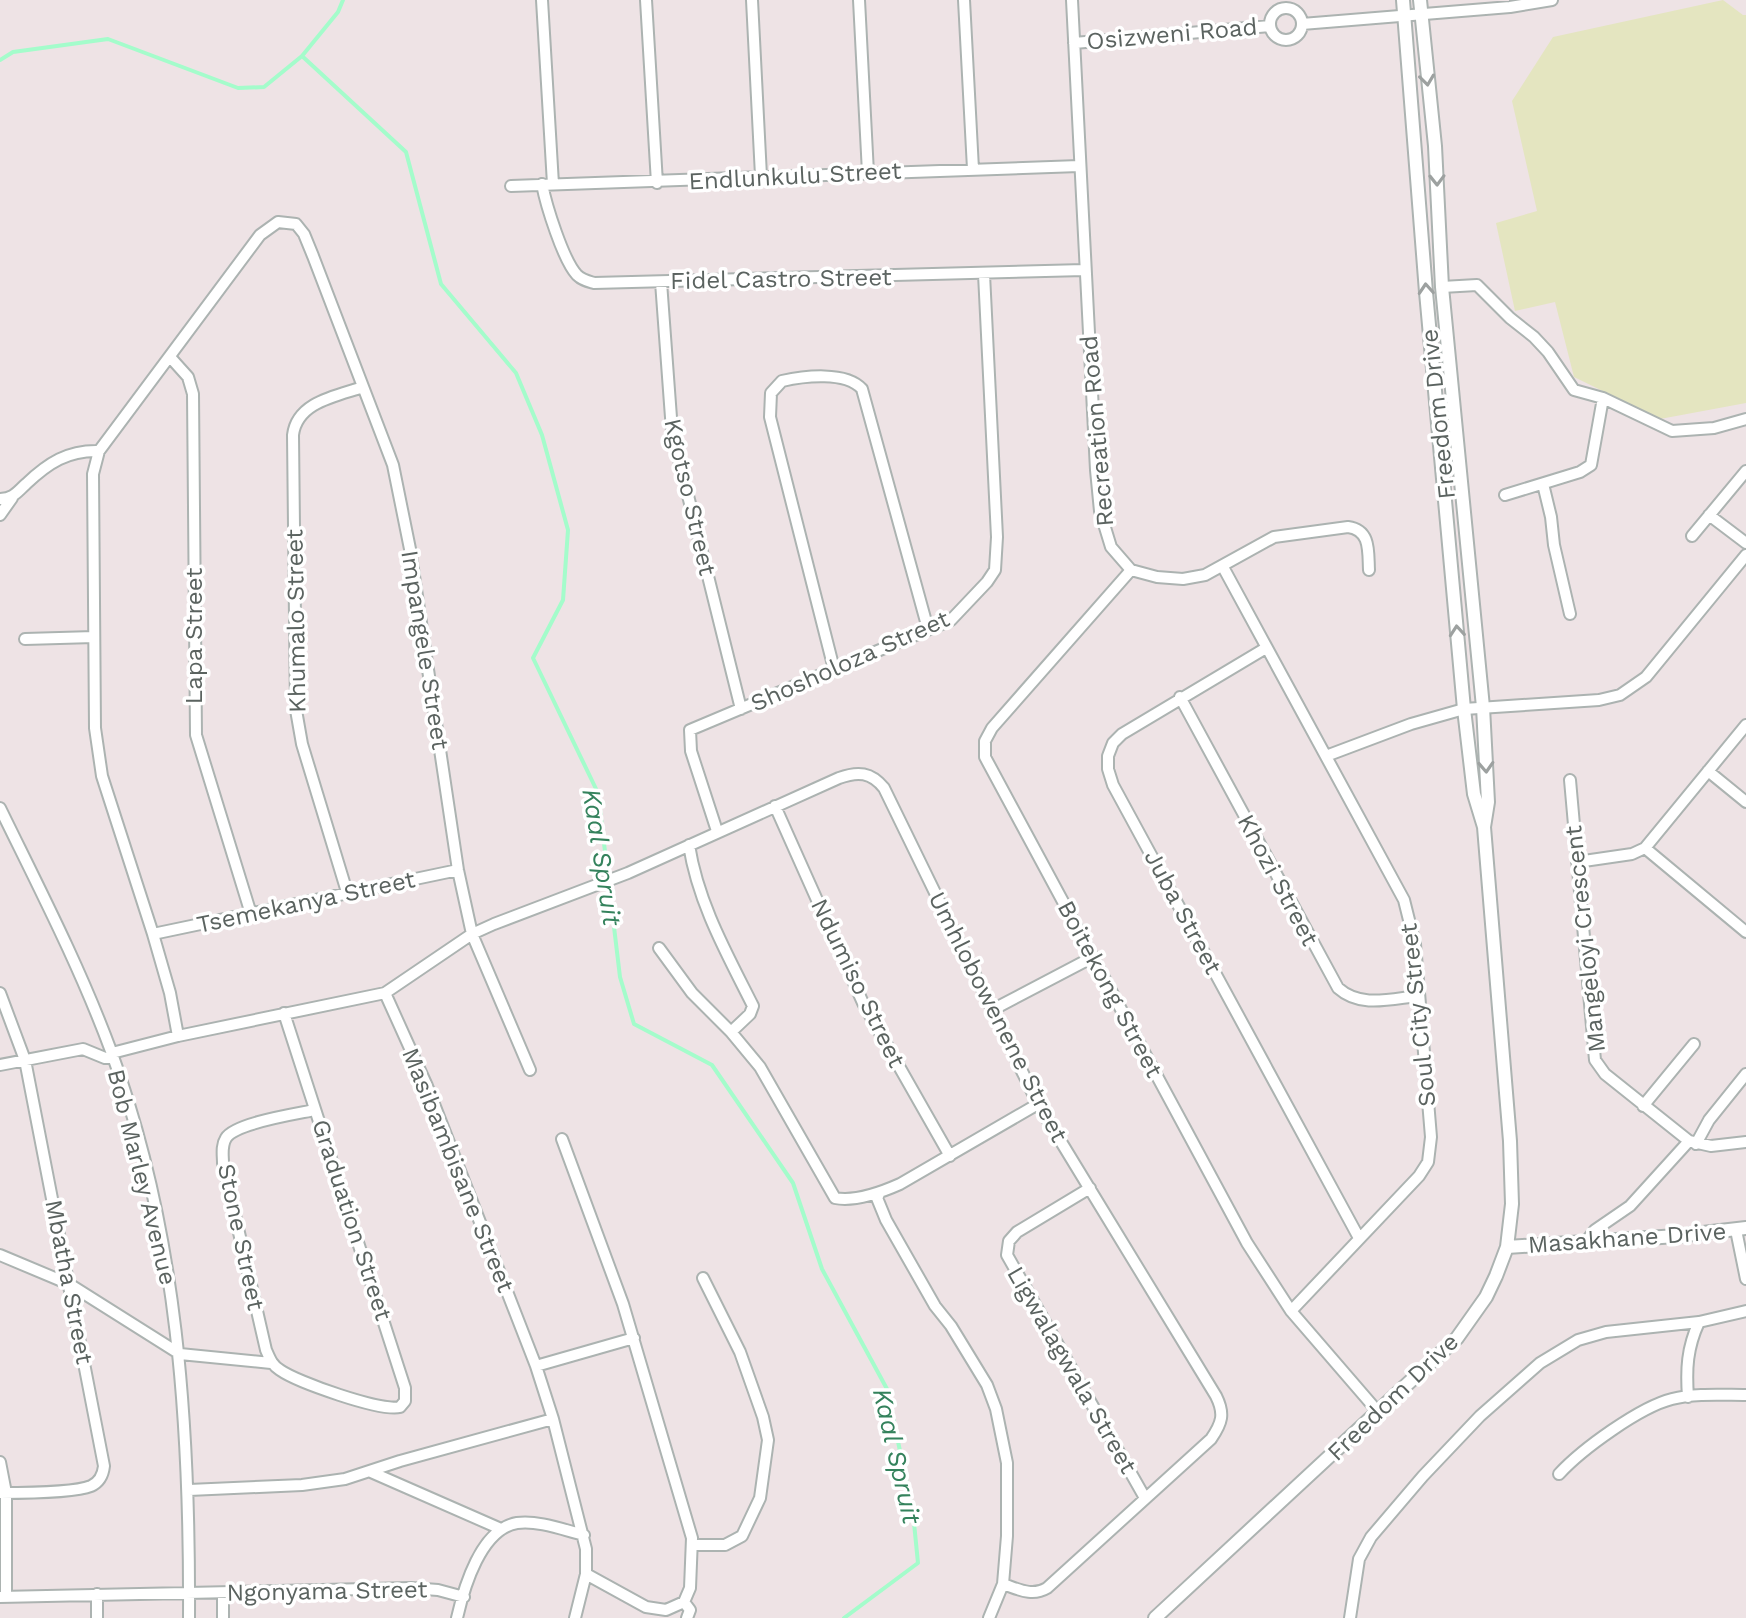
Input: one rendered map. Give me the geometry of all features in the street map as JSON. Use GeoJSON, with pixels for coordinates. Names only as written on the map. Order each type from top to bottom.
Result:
{"type":"FeatureCollection","features":[{"type":"Feature","properties":{"kind":"street"},"geometry":{"type":"LineString","coordinates":[[542,0],[547,184]]}},
{"type":"Feature","properties":{"kind":"street"},"geometry":{"type":"LineString","coordinates":[[646,0],[657,183]]}},
{"type":"Feature","properties":{"kind":"street"},"geometry":{"type":"LineString","coordinates":[[752,0],[761,176]]}},
{"type":"Feature","properties":{"kind":"street"},"geometry":{"type":"LineString","coordinates":[[859,0],[868,173]]}},
{"type":"Feature","properties":{"kind":"street"},"geometry":{"type":"LineString","coordinates":[[964,0],[973,169]]}},
{"type":"Feature","properties":{"kind":"street","name":"Recreation Road"},"geometry":{"type":"LineString","coordinates":[[1072,0],[1084,270],[1100,511],[1111,547],[1131,570]]}},
{"type":"Feature","properties":{"kind":"street","name":"Freedom Drive"},"geometry":{"type":"LineString","coordinates":[[1403,0],[1464,709],[1477,813],[1484,827]]}},
{"type":"Feature","properties":{"kind":"street","name":"Freedom Drive"},"geometry":{"type":"LineString","coordinates":[[1155,1618],[1457,1338],[1486,1297],[1507,1247],[1512,1204],[1510,1141],[1484,827],[1488,802],[1483,707],[1442,287],[1435,146],[1420,0]]}},
{"type":"Feature","properties":{"kind":"street"},"geometry":{"type":"LineString","coordinates":[[1302,24],[1510,7],[1552,0]]}},
{"type":"Feature","properties":{"kind":"street"},"geometry":{"type":"LineString","coordinates":[[1285,8],[1297,12],[1302,24],[1298,35],[1287,40],[1275,37],[1270,26],[1273,14],[1285,8]]}},
{"type":"Feature","properties":{"kind":"street","name":"Osizweni Road"},"geometry":{"type":"LineString","coordinates":[[1074,43],[1270,26]]}},
{"type":"Feature","properties":{"kind":"street","name":"Endlunkulu Street"},"geometry":{"type":"LineString","coordinates":[[511,186],[1079,166]]}},
{"type":"Feature","properties":{"kind":"street","name":"Fidel Castro Street"},"geometry":{"type":"LineString","coordinates":[[547,184],[551,220],[578,277],[594,283],[1084,270]]}},
{"type":"Feature","properties":{"kind":"street","name":"Impangele Street"},"geometry":{"type":"LineString","coordinates":[[170,357],[268,226],[288,221],[296,224],[304,234],[393,465],[458,870],[472,934],[530,1070]]}},
{"type":"Feature","properties":{"kind":"street","name":"Shosholoza Street"},"geometry":{"type":"LineString","coordinates":[[717,831],[691,751],[688,735],[696,725],[741,709],[958,614],[987,582],[997,564],[984,274]]}},
{"type":"Feature","properties":{"kind":"street","name":"Kgotso Street"},"geometry":{"type":"LineString","coordinates":[[661,282],[672,431],[741,709]]}},
{"type":"Feature","properties":{"kind":"street"},"geometry":{"type":"LineString","coordinates":[[1442,287],[1477,285],[1548,352],[1574,390],[1603,398],[1672,431],[1714,428],[1746,419]]}},
{"type":"Feature","properties":{"kind":"street"},"geometry":{"type":"LineString","coordinates":[[170,357],[99,451],[93,474],[95,737],[99,762],[170,993],[178,1036]]}},
{"type":"Feature","properties":{"kind":"street","name":"Lapa Street"},"geometry":{"type":"LineString","coordinates":[[170,357],[188,377],[193,394],[196,735],[251,914]]}},
{"type":"Feature","properties":{"kind":"street"},"geometry":{"type":"LineString","coordinates":[[834,669],[770,417],[771,393],[782,381],[842,378],[853,381],[862,389],[928,629]]}},
{"type":"Feature","properties":{"kind":"street","name":"Khumalo Street"},"geometry":{"type":"LineString","coordinates":[[347,892],[297,722],[293,435],[298,417],[306,410],[363,387]]}},
{"type":"Feature","properties":{"kind":"street"},"geometry":{"type":"LineString","coordinates":[[1505,495],[1580,472],[1593,463],[1603,398]]}},
{"type":"Feature","properties":{"kind":"street"},"geometry":{"type":"LineString","coordinates":[[0,515],[12,498],[51,463],[75,452],[99,451]]}},
{"type":"Feature","properties":{"kind":"street"},"geometry":{"type":"LineString","coordinates":[[1692,536],[1746,471]]}},
{"type":"Feature","properties":{"kind":"street"},"geometry":{"type":"LineString","coordinates":[[1543,484],[1570,614]]}},
{"type":"Feature","properties":{"kind":"street"},"geometry":{"type":"LineString","coordinates":[[0,499],[12,498]]}},
{"type":"Feature","properties":{"kind":"street"},"geometry":{"type":"LineString","coordinates":[[1709,515],[1746,543]]}},
{"type":"Feature","properties":{"kind":"street"},"geometry":{"type":"LineString","coordinates":[[1131,570],[1166,579],[1205,575],[1274,537],[1348,527],[1358,530],[1367,540],[1369,570]]}},
{"type":"Feature","properties":{"kind":"street"},"geometry":{"type":"LineString","coordinates":[[1326,756],[1411,724],[1464,709],[1599,700],[1630,690],[1646,677],[1746,555]]}},
{"type":"Feature","properties":{"kind":"street","name":"Soul City Street"},"geometry":{"type":"LineString","coordinates":[[1223,567],[1408,909],[1415,944],[1431,1137],[1428,1162],[1419,1176],[1291,1311]]}},
{"type":"Feature","properties":{"kind":"street","name":"Boitekong Street"},"geometry":{"type":"LineString","coordinates":[[1131,570],[992,728],[984,749],[987,763],[1247,1243],[1291,1311],[1379,1413]]}},
{"type":"Feature","properties":{"kind":"street"},"geometry":{"type":"LineString","coordinates":[[25,639],[94,637]]}},
{"type":"Feature","properties":{"kind":"street","name":"Juba Street"},"geometry":{"type":"LineString","coordinates":[[1266,648],[1129,729],[1117,739],[1108,756],[1110,777],[1359,1238]]}},
{"type":"Feature","properties":{"kind":"street","name":"Khozi Street"},"geometry":{"type":"LineString","coordinates":[[1180,697],[1338,988],[1345,995],[1363,1001],[1417,996]]}},
{"type":"Feature","properties":{"kind":"street"},"geometry":{"type":"LineString","coordinates":[[1577,862],[1632,854],[1645,848],[1746,725]]}},
{"type":"Feature","properties":{"kind":"street"},"geometry":{"type":"LineString","coordinates":[[1708,771],[1746,802]]}},
{"type":"Feature","properties":{"kind":"street","name":"Umhlobowenene Street"},"geometry":{"type":"LineString","coordinates":[[385,993],[472,934],[628,873],[848,775],[865,774],[876,780],[887,794],[1038,1104],[1216,1396],[1223,1415],[1211,1439],[1044,1590],[1029,1592],[1003,1584]]}},
{"type":"Feature","properties":{"kind":"street","name":"Mangeloyi Crescent"},"geometry":{"type":"LineString","coordinates":[[1570,780],[1593,1055],[1605,1074],[1693,1142]]}},
{"type":"Feature","properties":{"kind":"street","name":"Ndumiso Street"},"geometry":{"type":"LineString","coordinates":[[775,806],[863,1003],[950,1156]]}},
{"type":"Feature","properties":{"kind":"street","name":"Bob Marley Avenue"},"geometry":{"type":"LineString","coordinates":[[0,808],[74,961],[112,1055],[142,1153],[156,1212],[180,1354],[189,1490],[189,1618]]}},
{"type":"Feature","properties":{"kind":"street"},"geometry":{"type":"LineString","coordinates":[[689,845],[695,877],[705,905],[753,1006],[750,1014],[731,1032]]}},
{"type":"Feature","properties":{"kind":"street"},"geometry":{"type":"LineString","coordinates":[[1645,848],[1746,932]]}},
{"type":"Feature","properties":{"kind":"street","name":"Tsemekanya Street"},"geometry":{"type":"LineString","coordinates":[[153,934],[458,870]]}},
{"type":"Feature","properties":{"kind":"street"},"geometry":{"type":"LineString","coordinates":[[659,948],[692,993],[731,1032],[765,1074],[832,1195],[843,1200],[900,1184],[1038,1104]]}},
{"type":"Feature","properties":{"kind":"street"},"geometry":{"type":"LineString","coordinates":[[992,1010],[1093,957]]}},
{"type":"Feature","properties":{"kind":"street","name":"Mbatha Street"},"geometry":{"type":"LineString","coordinates":[[0,993],[25,1060],[103,1457],[103,1475],[92,1486],[3,1493]]}},
{"type":"Feature","properties":{"kind":"street"},"geometry":{"type":"LineString","coordinates":[[0,1065],[83,1049],[105,1058],[178,1036],[385,993]]}},
{"type":"Feature","properties":{"kind":"street","name":"Masibambisane Street"},"geometry":{"type":"LineString","coordinates":[[385,993],[427,1086],[536,1366],[553,1419],[584,1535],[586,1574],[575,1618]]}},
{"type":"Feature","properties":{"kind":"street","name":"Graduation Street"},"geometry":{"type":"LineString","coordinates":[[271,1363],[291,1377],[379,1407],[400,1407],[405,1401],[405,1388],[284,1013]]}},
{"type":"Feature","properties":{"kind":"street"},"geometry":{"type":"LineString","coordinates":[[1643,1106],[1694,1044]]}},
{"type":"Feature","properties":{"kind":"street"},"geometry":{"type":"LineString","coordinates":[[1585,1243],[1595,1230],[1630,1206],[1693,1142],[1746,1074]]}},
{"type":"Feature","properties":{"kind":"street","name":"Stone Street"},"geometry":{"type":"LineString","coordinates":[[271,1363],[223,1163],[222,1147],[226,1137],[240,1128],[315,1110]]}},
{"type":"Feature","properties":{"kind":"street"},"geometry":{"type":"LineString","coordinates":[[562,1139],[634,1338],[693,1545],[690,1588],[684,1602],[672,1609],[654,1610],[586,1574]]}},
{"type":"Feature","properties":{"kind":"street"},"geometry":{"type":"LineString","coordinates":[[1693,1142],[1711,1146],[1746,1142]]}},
{"type":"Feature","properties":{"kind":"street","name":"Ligwalagwala Street"},"geometry":{"type":"LineString","coordinates":[[1090,1188],[1017,1232],[1009,1241],[1007,1255],[1145,1498]]}},
{"type":"Feature","properties":{"kind":"street"},"geometry":{"type":"LineString","coordinates":[[880,1192],[877,1198],[879,1206],[900,1246],[935,1306],[973,1359],[992,1395],[1008,1472],[1003,1584],[989,1618]]}},
{"type":"Feature","properties":{"kind":"street"},"geometry":{"type":"LineString","coordinates":[[1741,1229],[1746,1279]]}},
{"type":"Feature","properties":{"kind":"street","name":"Masakhane Drive"},"geometry":{"type":"LineString","coordinates":[[1507,1247],[1741,1229]]}},
{"type":"Feature","properties":{"kind":"street"},"geometry":{"type":"LineString","coordinates":[[0,1255],[69,1284],[180,1354],[271,1363]]}},
{"type":"Feature","properties":{"kind":"street"},"geometry":{"type":"LineString","coordinates":[[693,1545],[725,1545],[742,1536],[760,1498],[768,1440],[737,1345],[703,1278]]}},
{"type":"Feature","properties":{"kind":"street"},"geometry":{"type":"LineString","coordinates":[[1350,1618],[1359,1559],[1371,1537],[1480,1416],[1540,1363],[1578,1340],[1606,1332],[1699,1322],[1746,1311]]}},
{"type":"Feature","properties":{"kind":"street"},"geometry":{"type":"LineString","coordinates":[[1688,1397],[1686,1365],[1691,1339],[1699,1322]]}},
{"type":"Feature","properties":{"kind":"street"},"geometry":{"type":"LineString","coordinates":[[536,1366],[634,1338]]}},
{"type":"Feature","properties":{"kind":"street"},"geometry":{"type":"LineString","coordinates":[[1559,1474],[1573,1459],[1645,1410],[1673,1398],[1746,1395]]}},
{"type":"Feature","properties":{"kind":"street"},"geometry":{"type":"LineString","coordinates":[[189,1490],[310,1485],[371,1472],[400,1461],[553,1419]]}},
{"type":"Feature","properties":{"kind":"street"},"geometry":{"type":"LineString","coordinates":[[0,1462],[3,1597]]}},
{"type":"Feature","properties":{"kind":"street"},"geometry":{"type":"LineString","coordinates":[[371,1472],[501,1529]]}},
{"type":"Feature","properties":{"kind":"street"},"geometry":{"type":"LineString","coordinates":[[457,1618],[481,1553],[488,1540],[501,1529],[522,1523],[584,1535]]}},
{"type":"Feature","properties":{"kind":"street","name":"Ngonyama Street"},"geometry":{"type":"LineString","coordinates":[[3,1597],[411,1588],[438,1590],[464,1597]]}},
{"type":"Feature","properties":{"kind":"street"},"geometry":{"type":"LineString","coordinates":[[223,1593],[223,1618]]}},
{"type":"Feature","properties":{"kind":"street"},"geometry":{"type":"LineString","coordinates":[[97,1594],[97,1618]]}},
{"type":"Feature","properties":{"kind":"street"},"geometry":{"type":"LineString","coordinates":[[684,1602],[690,1610],[687,1618]]}},
{"type":"Feature","properties":{"kind":"green space"},"geometry":{"type":"Polygon","coordinates":[[[1723,0],[1746,15],[1746,403],[1660,419],[1574,377],[1555,302],[1515,311],[1496,223],[1537,211],[1512,101],[1553,37],[1723,0]]]}},
{"type":"Feature","properties":{"kind":"waterway"},"geometry":{"type":"LineString","coordinates":[[302,56],[338,12],[343,0]]}},
{"type":"Feature","properties":{"kind":"waterway","name":"Kaal Spruit"},"geometry":{"type":"LineString","coordinates":[[0,60],[13,52],[108,39],[238,88],[264,87],[302,56],[406,152],[441,284],[516,373],[542,435],[568,530],[563,600],[533,658],[598,793],[620,977],[634,1024],[712,1065],[793,1183],[822,1269],[887,1389],[913,1513],[918,1563],[844,1618]]}}]}
